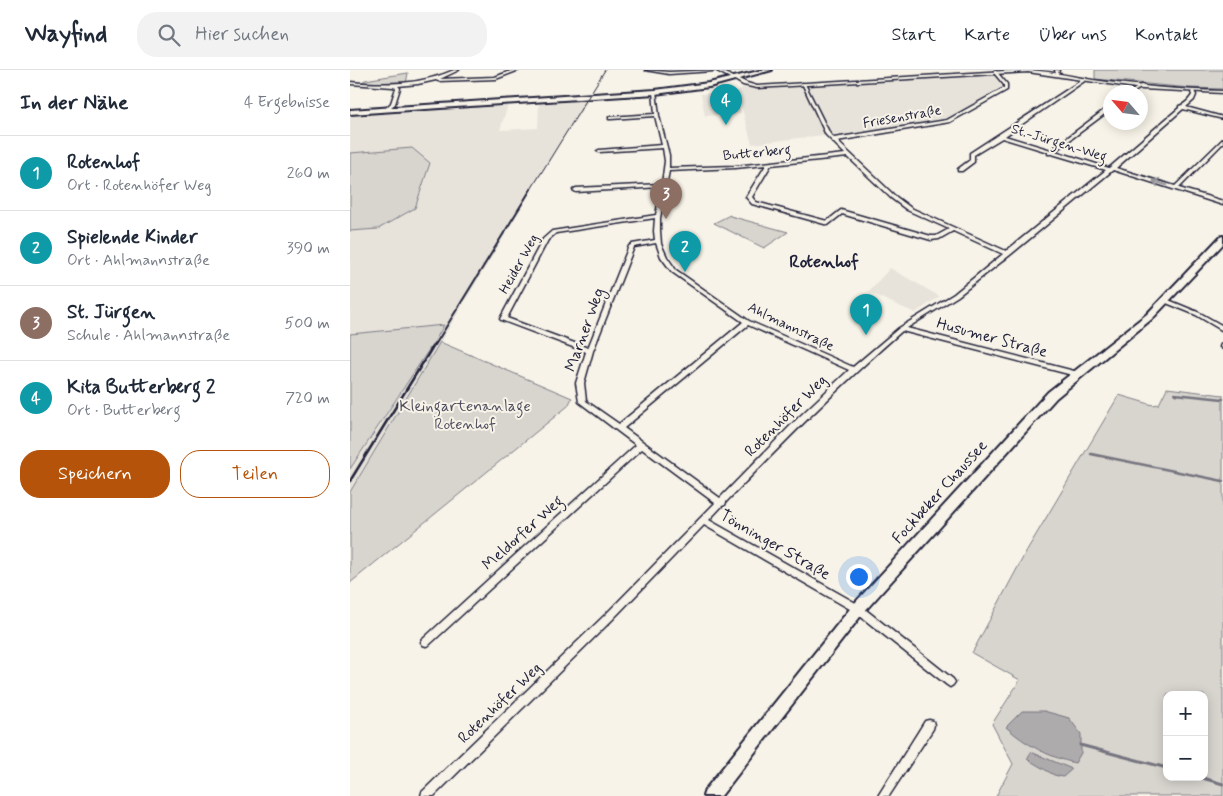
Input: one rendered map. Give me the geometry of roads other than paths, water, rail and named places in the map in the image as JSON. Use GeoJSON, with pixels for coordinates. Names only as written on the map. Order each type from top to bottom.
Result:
{"type":"FeatureCollection","features":[{"type":"Feature","properties":{"kind":"main road"},"geometry":{"type":"LineString","coordinates":[[350,112],[655,92],[709,85],[769,70]]}},
{"type":"Feature","properties":{"kind":"main road","name":"Fockbeker Chaussee"},"geometry":{"type":"LineString","coordinates":[[711,796],[858,608],[1052,395],[1150,316],[1223,240]]}},
{"type":"Feature","properties":{"kind":"street"},"geometry":{"type":"LineString","coordinates":[[350,83],[395,86],[436,80],[457,70]]}},
{"type":"Feature","properties":{"kind":"street"},"geometry":{"type":"LineString","coordinates":[[436,80],[446,82],[496,78],[517,70]]}},
{"type":"Feature","properties":{"kind":"street"},"geometry":{"type":"LineString","coordinates":[[647,70],[658,73],[677,73],[713,70]]}},
{"type":"Feature","properties":{"kind":"street"},"geometry":{"type":"LineString","coordinates":[[717,70],[745,84],[757,86],[1003,71],[1057,71],[1085,79],[1134,85]]}},
{"type":"Feature","properties":{"kind":"street","name":"Friesenstraße"},"geometry":{"type":"LineString","coordinates":[[833,140],[953,119],[1006,88],[1006,85],[995,72]]}},
{"type":"Feature","properties":{"kind":"street","name":"St.-Jürgen-Weg"},"geometry":{"type":"LineString","coordinates":[[960,170],[972,161],[972,154],[1085,79]]}},
{"type":"Feature","properties":{"kind":"street"},"geometry":{"type":"LineString","coordinates":[[803,84],[825,132],[893,197],[904,205],[1008,254]]}},
{"type":"Feature","properties":{"kind":"street"},"geometry":{"type":"LineString","coordinates":[[386,109],[393,104],[398,88],[395,86]]}},
{"type":"Feature","properties":{"kind":"street"},"geometry":{"type":"LineString","coordinates":[[1148,87],[1193,92],[1223,92]]}},
{"type":"Feature","properties":{"kind":"street","name":"Ahlmannstraße"},"geometry":{"type":"LineString","coordinates":[[655,92],[666,170],[657,216],[657,242],[664,260],[674,271],[747,322],[854,370]]}},
{"type":"Feature","properties":{"kind":"street","name":"Rotenhöfer Weg"},"geometry":{"type":"LineString","coordinates":[[426,796],[584,642],[722,503],[801,420],[854,370],[901,328],[956,296],[1008,254],[1192,99],[1193,92]]}},
{"type":"Feature","properties":{"kind":"street"},"geometry":{"type":"LineString","coordinates":[[1181,107],[1223,118]]}},
{"type":"Feature","properties":{"kind":"street"},"geometry":{"type":"LineString","coordinates":[[1050,153],[1103,113]]}},
{"type":"Feature","properties":{"kind":"street"},"geometry":{"type":"LineString","coordinates":[[611,118],[657,115]]}},
{"type":"Feature","properties":{"kind":"street","name":"St.-Jürgen-Weg"},"geometry":{"type":"LineString","coordinates":[[1001,136],[1050,153],[1111,169],[1223,203]]}},
{"type":"Feature","properties":{"kind":"street"},"geometry":{"type":"LineString","coordinates":[[1176,188],[1223,140]]}},
{"type":"Feature","properties":{"kind":"street"},"geometry":{"type":"LineString","coordinates":[[599,151],[664,146]]}},
{"type":"Feature","properties":{"kind":"street","name":"Butterberg"},"geometry":{"type":"LineString","coordinates":[[666,170],[769,164],[850,155]]}},
{"type":"Feature","properties":{"kind":"street"},"geometry":{"type":"LineString","coordinates":[[769,164],[749,197],[754,203],[828,223],[841,212],[931,238],[937,238],[953,228]]}},
{"type":"Feature","properties":{"kind":"street"},"geometry":{"type":"LineString","coordinates":[[576,190],[664,185]]}},
{"type":"Feature","properties":{"kind":"street","name":"Heider Weg"},"geometry":{"type":"LineString","coordinates":[[590,351],[503,319],[546,239],[554,232],[657,216]]}},
{"type":"Feature","properties":{"kind":"street","name":"Marner Weg"},"geometry":{"type":"LineString","coordinates":[[657,242],[632,246],[590,351],[580,383],[583,402],[641,446],[722,503]]}},
{"type":"Feature","properties":{"kind":"street"},"geometry":{"type":"LineString","coordinates":[[1166,301],[1198,314],[1223,329]]}},
{"type":"Feature","properties":{"kind":"street"},"geometry":{"type":"LineString","coordinates":[[619,428],[747,322]]}},
{"type":"Feature","properties":{"kind":"street","name":"Husumer Straße"},"geometry":{"type":"LineString","coordinates":[[901,328],[1076,374]]}},
{"type":"Feature","properties":{"kind":"street","name":"Meldorfer Weg"},"geometry":{"type":"LineString","coordinates":[[426,642],[641,446]]}},
{"type":"Feature","properties":{"kind":"street","name":"Tönninger Straße"},"geometry":{"type":"LineString","coordinates":[[704,521],[858,608],[950,682]]}},
{"type":"Feature","properties":{"kind":"street"},"geometry":{"type":"LineString","coordinates":[[883,796],[930,725]]}},
{"type":"Feature","properties":{"kind":"waterway"},"geometry":{"type":"LineString","coordinates":[[1175,394],[1223,399]]}},
{"type":"Feature","properties":{"kind":"waterway"},"geometry":{"type":"LineString","coordinates":[[1091,454],[1223,481]]}},
{"type":"Feature","properties":{"kind":"waterway"},"geometry":{"type":"LineString","coordinates":[[1080,745],[1163,767]]}},
{"type":"Feature","properties":{"kind":"waterway"},"geometry":{"type":"LineString","coordinates":[[1208,780],[1223,784]]}},
{"type":"Feature","properties":{"kind":"railway"},"geometry":{"type":"LineString","coordinates":[[530,191],[605,70]]}},
{"type":"Feature","properties":{"kind":"railway"},"geometry":{"type":"LineString","coordinates":[[435,345],[531,189]]}},
{"type":"Feature","properties":{"kind":"railway"},"geometry":{"type":"LineString","coordinates":[[350,481],[435,343]]}},
{"type":"Feature","properties":{"kind":"place","name":"Kita Butterberg 2"},"geometry":{"type":"Point","coordinates":[726,125]}},
{"type":"Feature","properties":{"kind":"place","name":"St. Jürgen"},"geometry":{"type":"Point","coordinates":[666,219]}},
{"type":"Feature","properties":{"kind":"place","name":"Spielende Kinder"},"geometry":{"type":"Point","coordinates":[685,272]}},
{"type":"Feature","properties":{"kind":"place","name":"Rotenhof"},"geometry":{"type":"Point","coordinates":[866,335]}},
{"type":"Feature","properties":{"kind":"district","name":"Rotenhof"},"geometry":{"type":"Point","coordinates":[824,262]}},
{"type":"Feature","properties":{"kind":"park label","name":"Kleingartenanlage Rotenhof"},"geometry":{"type":"Point","coordinates":[465,415]}}]}
